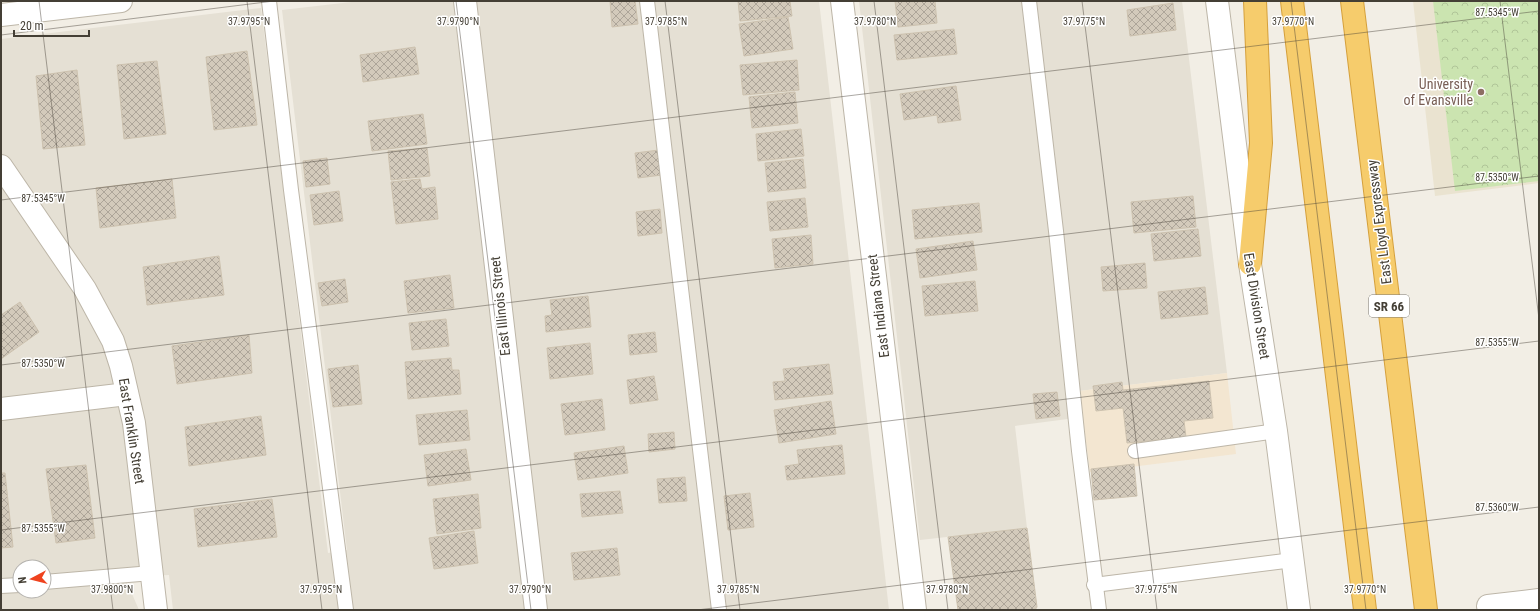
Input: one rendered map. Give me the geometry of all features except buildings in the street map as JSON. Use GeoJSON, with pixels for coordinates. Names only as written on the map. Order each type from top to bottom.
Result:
{"type":"FeatureCollection","features":[{"type":"Feature","properties":{"kind":"highway"},"geometry":{"type":"LineString","coordinates":[[1250,264],[1261,143],[1255,1]]}},
{"type":"Feature","properties":{"kind":"highway"},"geometry":{"type":"LineString","coordinates":[[1292,1],[1365,610]]}},
{"type":"Feature","properties":{"kind":"highway","name":"East Lloyd Expressway"},"geometry":{"type":"LineString","coordinates":[[1353,3],[1426,610]]}},
{"type":"Feature","properties":{"kind":"street"},"geometry":{"type":"LineString","coordinates":[[1,15],[121,1]]}},
{"type":"Feature","properties":{"kind":"street","name":"East Illinois Street"},"geometry":{"type":"LineString","coordinates":[[465,1],[536,610]]}},
{"type":"Feature","properties":{"kind":"street","name":"East Indiana Street"},"geometry":{"type":"LineString","coordinates":[[842,1],[915,610]]}},
{"type":"Feature","properties":{"kind":"street","name":"East Division Street"},"geometry":{"type":"LineString","coordinates":[[1217,1],[1250,264],[1276,431],[1299,610]]}},
{"type":"Feature","properties":{"kind":"street","name":"East Franklin Street"},"geometry":{"type":"LineString","coordinates":[[1,166],[85,289],[113,341],[128,394],[134,423],[156,610]]}},
{"type":"Feature","properties":{"kind":"street"},"geometry":{"type":"LineString","coordinates":[[1,409],[128,394]]}},
{"type":"Feature","properties":{"kind":"street"},"geometry":{"type":"LineString","coordinates":[[1488,606],[1539,600]]}},
{"type":"Feature","properties":{"kind":"lane"},"geometry":{"type":"LineString","coordinates":[[269,1],[291,190],[346,610]]}},
{"type":"Feature","properties":{"kind":"lane"},"geometry":{"type":"LineString","coordinates":[[648,1],[719,610]]}},
{"type":"Feature","properties":{"kind":"lane"},"geometry":{"type":"LineString","coordinates":[[1029,1],[1094,585],[1099,610]]}},
{"type":"Feature","properties":{"kind":"lane"},"geometry":{"type":"LineString","coordinates":[[1135,451],[1276,431]]}},
{"type":"Feature","properties":{"kind":"lane"},"geometry":{"type":"LineString","coordinates":[[1094,585],[1293,560]]}},
{"type":"Feature","properties":{"kind":"lane"},"geometry":{"type":"LineString","coordinates":[[52,581],[152,573]]}},
{"type":"Feature","properties":{"kind":"lane"},"geometry":{"type":"LineString","coordinates":[[1,586],[12,585]]}},
{"type":"Feature","properties":{"kind":"shaded area"},"geometry":{"type":"Polygon","coordinates":[[[360,1],[819,1],[889,610],[173,610],[169,575],[114,578],[126,580],[139,610],[1,610],[1,39],[261,8],[328,553],[347,550],[282,10],[360,1]]]}},
{"type":"Feature","properties":{"kind":"shaded area"},"geometry":{"type":"Polygon","coordinates":[[[859,1],[1182,1],[1227,373],[1079,391],[1083,417],[1015,426],[1027,528],[920,540],[859,1]]]}},
{"type":"Feature","properties":{"kind":"shaded area","name":"University of Evansville"},"geometry":{"type":"Polygon","coordinates":[[[1413,1],[1539,1],[1539,183],[1435,196],[1413,1]]]}},
{"type":"Feature","properties":{"kind":"shaded area"},"geometry":{"type":"Polygon","coordinates":[[[1227,373],[1236,454],[1090,472],[1079,391],[1227,373]]]}},
{"type":"Feature","properties":{"kind":"green space","name":"University of Evansville"},"geometry":{"type":"Polygon","coordinates":[[[1433,1],[1539,1],[1539,181],[1455,191],[1433,1]]]}},
{"type":"Feature","properties":{"kind":"place","name":"University of Evansville"},"geometry":{"type":"Point","coordinates":[1481,92]}}]}
